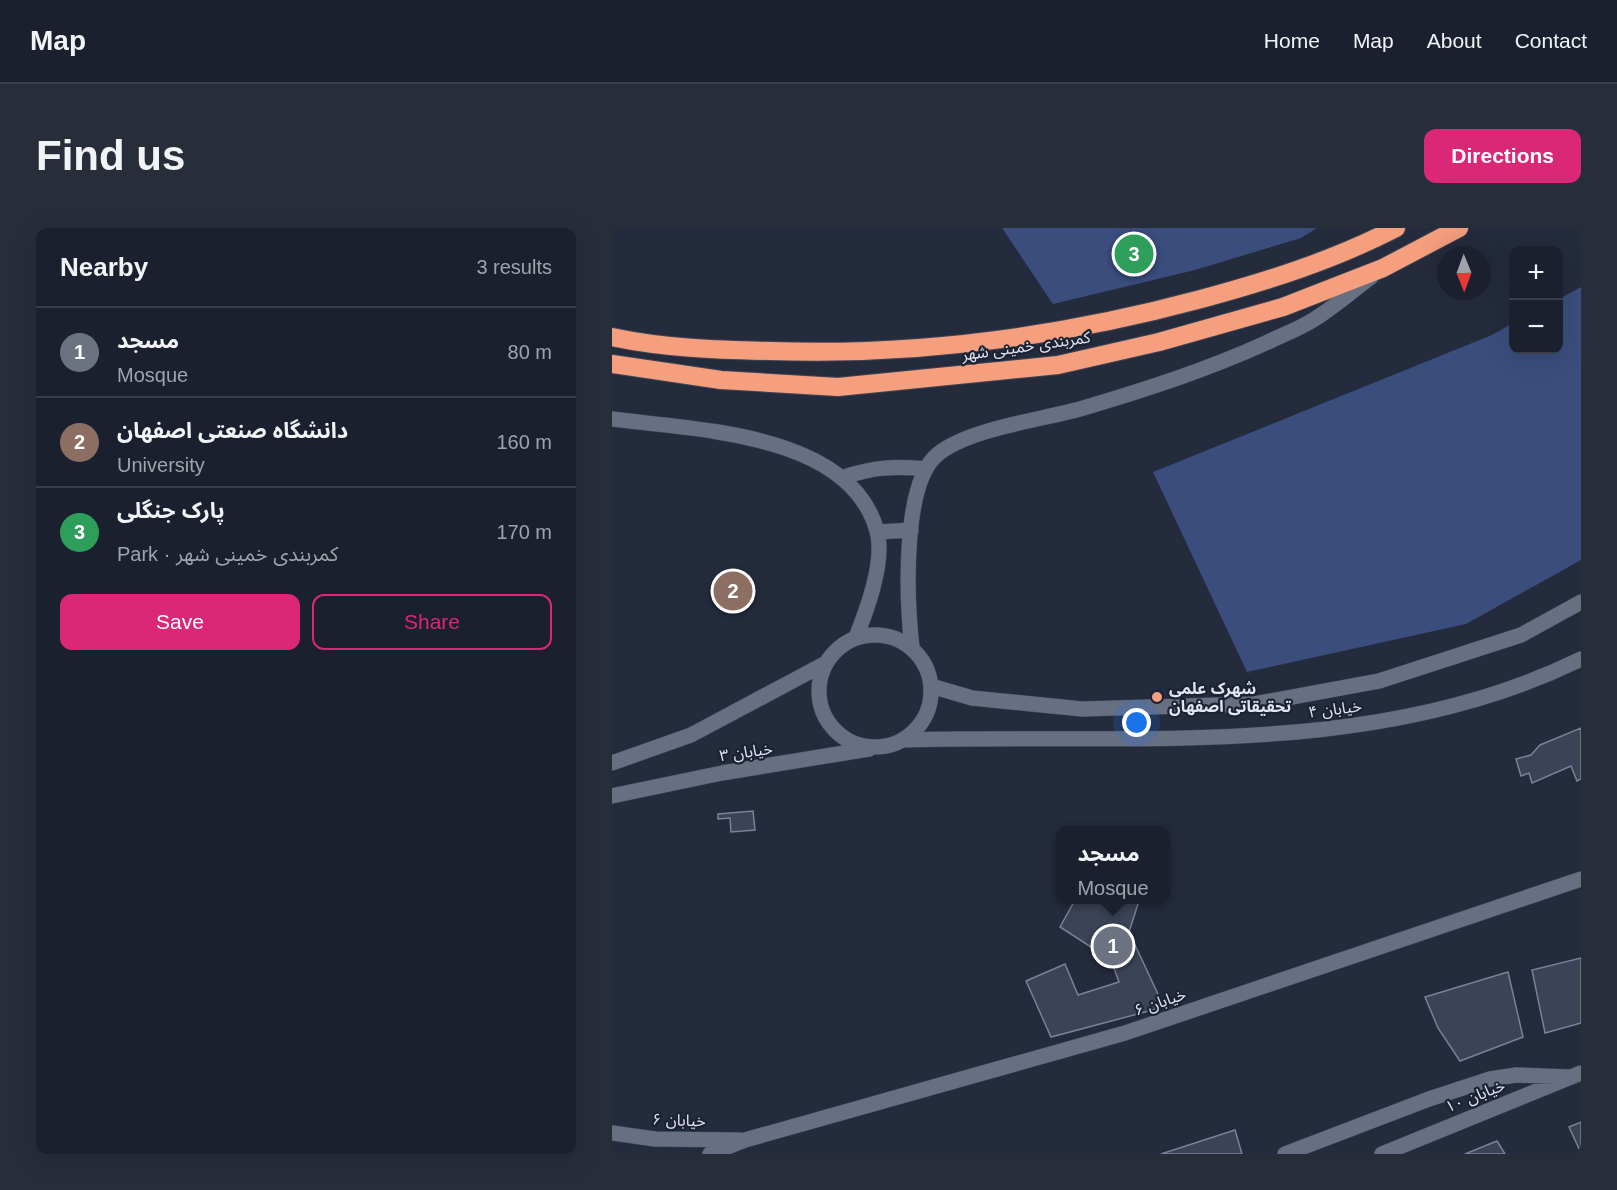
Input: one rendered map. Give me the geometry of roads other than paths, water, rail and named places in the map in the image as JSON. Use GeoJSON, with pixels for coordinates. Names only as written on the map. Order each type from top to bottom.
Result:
{"type":"FeatureCollection","features":[{"type":"Feature","properties":{"kind":"highway","name":"کمربندی خمینی شهر"},"geometry":{"type":"LineString","coordinates":[[612,337],[734,350],[830,353],[933,348],[1061,332],[1150,313],[1270,280],[1364,244],[1396,228]]}},
{"type":"Feature","properties":{"kind":"highway","name":"کمربندی خمینی شهر"},"geometry":{"type":"LineString","coordinates":[[612,364],[721,380],[838,387],[1058,364],[1159,342],[1283,307],[1383,268],[1460,228]]}},
{"type":"Feature","properties":{"kind":"lane"},"geometry":{"type":"LineString","coordinates":[[912,647],[894,638],[877,635],[856,637],[835,651],[826,663],[820,678],[818,694],[829,723],[840,735],[854,743],[869,747],[885,746],[902,740],[915,730],[930,702],[931,686],[927,671],[912,647],[907,607],[911,530],[917,486],[926,469],[938,454],[980,434],[1078,409],[1217,365],[1312,321],[1383,268]]}},
{"type":"Feature","properties":{"kind":"lane"},"geometry":{"type":"LineString","coordinates":[[612,419],[745,436],[789,449],[844,477],[865,504],[878,532],[876,577],[856,637]]}},
{"type":"Feature","properties":{"kind":"lane"},"geometry":{"type":"LineString","coordinates":[[844,477],[871,468],[896,466],[926,469]]}},
{"type":"Feature","properties":{"kind":"lane"},"geometry":{"type":"LineString","coordinates":[[878,532],[911,530]]}},
{"type":"Feature","properties":{"kind":"lane","name":"خیابان ۴"},"geometry":{"type":"LineString","coordinates":[[931,686],[972,698],[1082,709],[1254,704],[1379,681],[1521,635],[1581,602]]}},
{"type":"Feature","properties":{"kind":"lane","name":"خیابان ۴"},"geometry":{"type":"LineString","coordinates":[[902,740],[995,737],[1189,737],[1338,729],[1445,709],[1548,675],[1581,658]]}},
{"type":"Feature","properties":{"kind":"lane","name":"خیابان ۳"},"geometry":{"type":"LineString","coordinates":[[612,763],[691,735],[826,663]]}},
{"type":"Feature","properties":{"kind":"lane","name":"خیابان ۳"},"geometry":{"type":"LineString","coordinates":[[612,796],[722,773],[885,746]]}},
{"type":"Feature","properties":{"kind":"lane","name":"خیابان ۶"},"geometry":{"type":"LineString","coordinates":[[710,1154],[745,1140],[1125,1033],[1581,879]]}},
{"type":"Feature","properties":{"kind":"lane"},"geometry":{"type":"LineString","coordinates":[[1285,1154],[1429,1099],[1490,1079],[1515,1075],[1575,1075]]}},
{"type":"Feature","properties":{"kind":"lane","name":"خیابان ۱۰"},"geometry":{"type":"LineString","coordinates":[[1382,1154],[1575,1075]]}},
{"type":"Feature","properties":{"kind":"lane","name":"خیابان ۶"},"geometry":{"type":"LineString","coordinates":[[612,1133],[655,1138],[745,1140]]}},
{"type":"Feature","properties":{"kind":"place","name":"پارک جنگلی"},"geometry":{"type":"Point","coordinates":[1134,254]}},
{"type":"Feature","properties":{"kind":"place","name":"دانشگاه صنعتی اصفهان"},"geometry":{"type":"Point","coordinates":[733,591]}},
{"type":"Feature","properties":{"kind":"place","name":"شهرک علمی تحقیقاتی اصفهان"},"geometry":{"type":"Point","coordinates":[1157,697]}},
{"type":"Feature","properties":{"kind":"place","name":"مسجد"},"geometry":{"type":"Point","coordinates":[1113,946]}}]}
